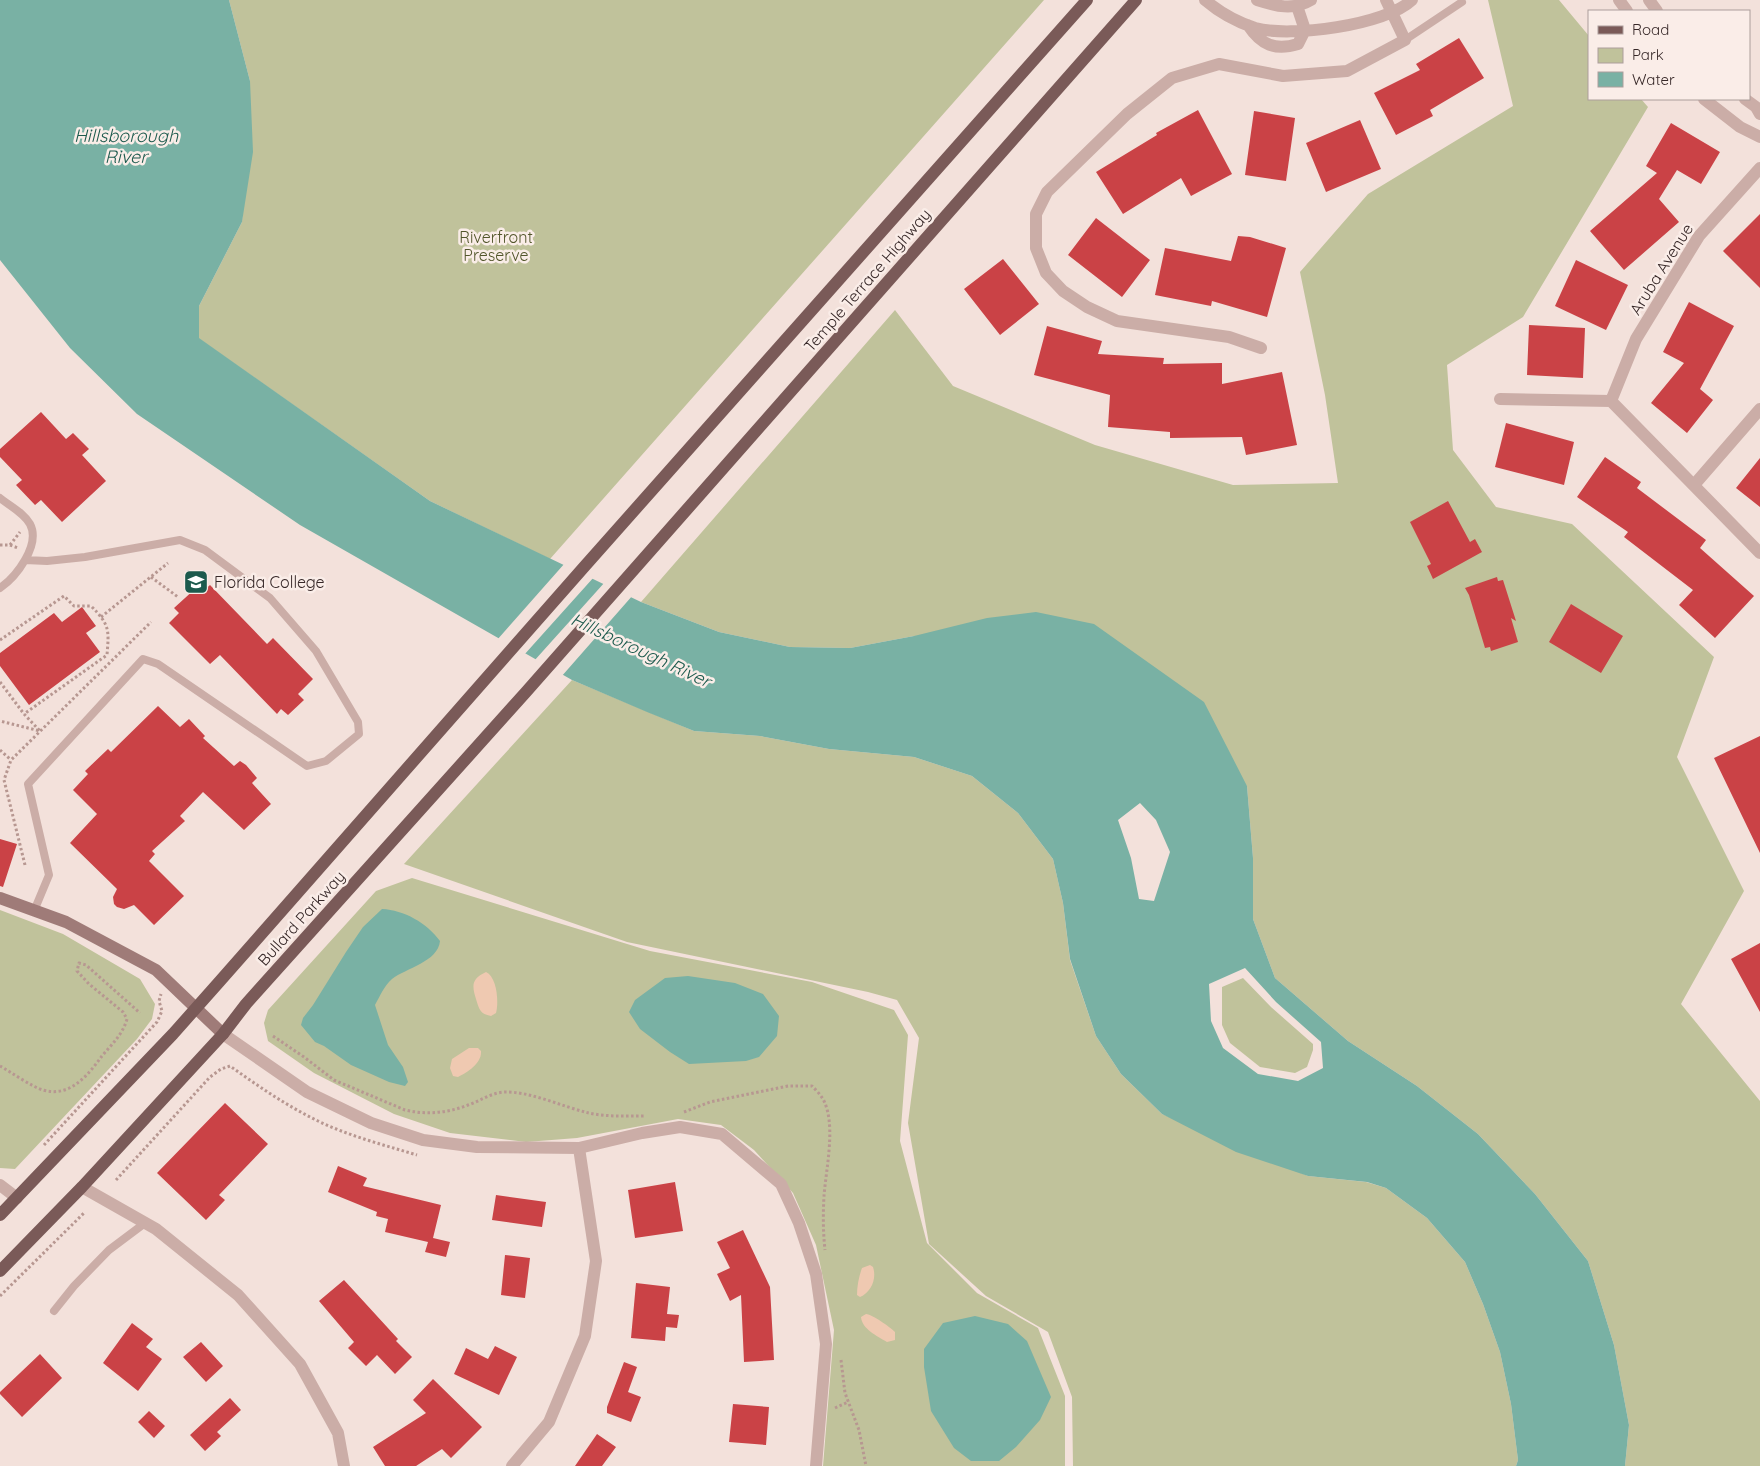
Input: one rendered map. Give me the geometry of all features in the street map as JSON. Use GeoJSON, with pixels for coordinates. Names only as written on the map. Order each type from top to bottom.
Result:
{"type":"FeatureCollection","features":[{"type":"Feature","properties":{"kind":"main road","name":"Temple Terrace Highway"},"geometry":{"type":"LineString","coordinates":[[584,567],[1087,0]]}},
{"type":"Feature","properties":{"kind":"main road","name":"Temple Terrace Highway"},"geometry":{"type":"LineString","coordinates":[[622,582],[1136,0]]}},
{"type":"Feature","properties":{"kind":"main road","name":"Bullard Parkway"},"geometry":{"type":"LineString","coordinates":[[0,1215],[173,1034],[584,567]]}},
{"type":"Feature","properties":{"kind":"main road","name":"Bullard Parkway"},"geometry":{"type":"LineString","coordinates":[[0,1271],[82,1187],[223,1034],[246,1004],[526,692],[622,582]]}},
{"type":"Feature","properties":{"kind":"street"},"geometry":{"type":"LineString","coordinates":[[1205,0],[1229,17],[1248,25],[1256,28],[1285,31],[1335,27],[1392,13],[1412,0]]}},
{"type":"Feature","properties":{"kind":"street"},"geometry":{"type":"LineString","coordinates":[[1257,0],[1279,7],[1298,6],[1311,0]]}},
{"type":"Feature","properties":{"kind":"street"},"geometry":{"type":"LineString","coordinates":[[1261,348],[1229,337],[1117,321],[1087,307],[1063,291],[1046,273],[1036,248],[1036,214],[1047,192],[1127,114],[1172,78],[1219,64],[1283,76],[1348,71],[1405,40],[1386,0]]}},
{"type":"Feature","properties":{"kind":"street"},"geometry":{"type":"LineString","coordinates":[[1298,6],[1305,30]]}},
{"type":"Feature","properties":{"kind":"street"},"geometry":{"type":"LineString","coordinates":[[1705,100],[1740,127],[1760,136]]}},
{"type":"Feature","properties":{"kind":"street"},"geometry":{"type":"LineString","coordinates":[[1747,100],[1756,106],[1760,114]]}},
{"type":"Feature","properties":{"kind":"street","name":"Aruba Avenue"},"geometry":{"type":"LineString","coordinates":[[1611,401],[1636,339],[1699,236],[1760,168]]}},
{"type":"Feature","properties":{"kind":"street"},"geometry":{"type":"LineString","coordinates":[[1500,399],[1611,401],[1760,553]]}},
{"type":"Feature","properties":{"kind":"street"},"geometry":{"type":"LineString","coordinates":[[1694,485],[1760,409]]}},
{"type":"Feature","properties":{"kind":"street"},"geometry":{"type":"LineString","coordinates":[[0,898],[66,922],[156,970],[223,1034],[307,1092],[370,1123],[423,1140],[477,1147],[579,1148],[642,1133],[680,1127],[722,1134],[780,1184],[799,1223],[816,1274],[826,1344],[816,1466]]}},
{"type":"Feature","properties":{"kind":"street"},"geometry":{"type":"LineString","coordinates":[[512,1466],[549,1422],[585,1336],[596,1261],[579,1148]]}},
{"type":"Feature","properties":{"kind":"street"},"geometry":{"type":"LineString","coordinates":[[0,1185],[17,1198]]}},
{"type":"Feature","properties":{"kind":"street"},"geometry":{"type":"LineString","coordinates":[[82,1187],[156,1229],[238,1295],[300,1364],[338,1433],[344,1466]]}},
{"type":"Feature","properties":{"kind":"lane"},"geometry":{"type":"LineString","coordinates":[[1405,40],[1462,2]]}},
{"type":"Feature","properties":{"kind":"lane"},"geometry":{"type":"LineString","coordinates":[[0,498],[20,513],[29,523],[33,533],[31,546],[25,560],[11,580],[0,588]]}},
{"type":"Feature","properties":{"kind":"lane"},"geometry":{"type":"LineString","coordinates":[[25,560],[85,557],[180,540],[204,550],[270,598],[316,651],[358,722],[359,734],[326,761],[307,766],[158,664],[143,659],[28,784],[48,875],[34,911]]}},
{"type":"Feature","properties":{"kind":"lane"},"geometry":{"type":"LineString","coordinates":[[54,1311],[74,1286],[109,1250],[145,1223]]}},
{"type":"Feature","properties":{"kind":"path"},"geometry":{"type":"LineString","coordinates":[[10,545],[24,528]]}},
{"type":"Feature","properties":{"kind":"path"},"geometry":{"type":"LineString","coordinates":[[0,545],[10,545],[24,549]]}},
{"type":"Feature","properties":{"kind":"path"},"geometry":{"type":"LineString","coordinates":[[102,617],[168,563]]}},
{"type":"Feature","properties":{"kind":"path"},"geometry":{"type":"LineString","coordinates":[[151,576],[178,596]]}},
{"type":"Feature","properties":{"kind":"path"},"geometry":{"type":"LineString","coordinates":[[0,640],[64,596],[74,606],[90,606],[102,617],[108,629],[106,655],[24,714]]}},
{"type":"Feature","properties":{"kind":"path"},"geometry":{"type":"LineString","coordinates":[[106,655],[112,660]]}},
{"type":"Feature","properties":{"kind":"path"},"geometry":{"type":"LineString","coordinates":[[0,721],[40,731],[1,684]]}},
{"type":"Feature","properties":{"kind":"path"},"geometry":{"type":"LineString","coordinates":[[0,750],[11,760]]}},
{"type":"Feature","properties":{"kind":"path"},"geometry":{"type":"LineString","coordinates":[[0,1066],[43,1090],[60,1092],[76,1086],[100,1060],[124,1029],[127,1018],[123,1012],[89,984],[77,971],[79,963],[86,965],[140,1013]]}},
{"type":"Feature","properties":{"kind":"path"},"geometry":{"type":"LineString","coordinates":[[39,1151],[157,1022],[162,1011],[159,1001],[165,979]]}},
{"type":"Feature","properties":{"kind":"path"},"geometry":{"type":"LineString","coordinates":[[273,1036],[334,1080],[415,1113],[431,1114],[445,1112],[505,1092],[547,1100],[589,1113],[649,1116]]}},
{"type":"Feature","properties":{"kind":"path"},"geometry":{"type":"LineString","coordinates":[[116,1180],[210,1076],[220,1069],[230,1066],[292,1107],[320,1122],[417,1156],[426,1156]]}},
{"type":"Feature","properties":{"kind":"path"},"geometry":{"type":"LineString","coordinates":[[676,1114],[710,1102],[788,1086],[812,1086],[823,1099],[827,1110],[829,1128],[824,1196],[823,1234],[825,1251]]}},
{"type":"Feature","properties":{"kind":"path"},"geometry":{"type":"LineString","coordinates":[[0,1296],[84,1213]]}},
{"type":"Feature","properties":{"kind":"path"},"geometry":{"type":"LineString","coordinates":[[840,1356],[845,1393],[859,1430],[866,1466]]}},
{"type":"Feature","properties":{"kind":"green space","name":"Riverfront Preserve"},"geometry":{"type":"Polygon","coordinates":[[[229,0],[1044,0],[550,559],[430,501],[198,338],[199,306],[242,222],[250,81],[229,0]]]}},
{"type":"Feature","properties":{"kind":"green space"},"geometry":{"type":"Polygon","coordinates":[[[1488,0],[1559,0],[1588,35],[1588,100],[1642,100],[1648,107],[1523,317],[1447,365],[1453,450],[1496,507],[1572,524],[1714,657],[1677,757],[1744,891],[1681,1004],[1760,1101],[1760,1466],[1625,1466],[1629,1425],[1614,1345],[1588,1261],[1535,1194],[1478,1134],[1417,1086],[1348,1041],[1275,978],[1253,919],[1253,858],[1247,786],[914,636],[850,648],[790,647],[719,632],[641,602],[895,310],[953,386],[1095,445],[1233,485],[1338,483],[1325,395],[1300,272],[1368,194],[1513,106],[1488,0]]]}},
{"type":"Feature","properties":{"kind":"green space"},"geometry":{"type":"Polygon","coordinates":[[[572,680],[694,731],[760,736],[829,749],[914,757],[972,776],[1018,813],[1053,859],[1063,903],[1070,960],[1096,1036],[1121,1074],[1162,1114],[1308,1176],[1366,1182],[1386,1188],[1427,1218],[1465,1262],[1483,1304],[1500,1352],[1511,1404],[1518,1460],[1516,1466],[1073,1466],[1072,1397],[1048,1332],[986,1296],[929,1244],[908,1123],[919,1038],[897,1000],[868,992],[627,942],[404,864],[572,680]]]}},
{"type":"Feature","properties":{"kind":"green space"},"geometry":{"type":"Polygon","coordinates":[[[412,878],[650,951],[812,982],[894,1010],[908,1035],[900,1141],[927,1243],[977,1293],[1038,1328],[1065,1396],[1065,1466],[823,1466],[834,1330],[816,1245],[793,1193],[754,1150],[721,1125],[678,1119],[577,1138],[526,1142],[450,1133],[394,1114],[314,1073],[268,1041],[264,1023],[268,1010],[376,891],[412,878]]]}},
{"type":"Feature","properties":{"kind":"green space"},"geometry":{"type":"Polygon","coordinates":[[[0,910],[63,934],[140,979],[155,1004],[152,1019],[137,1039],[15,1169],[0,1168],[0,910]]]}},
{"type":"Feature","properties":{"kind":"green space"},"geometry":{"type":"Polygon","coordinates":[[[1243,978],[1271,1007],[1313,1044],[1313,1050],[1307,1067],[1295,1073],[1260,1067],[1230,1043],[1222,1025],[1222,987],[1243,978]]]}},
{"type":"Feature","properties":{"kind":"sand"},"geometry":{"type":"Polygon","coordinates":[[[486,972],[493,979],[497,997],[496,1013],[491,1016],[480,1011],[474,990],[475,980],[486,972]]]}},
{"type":"Feature","properties":{"kind":"sand"},"geometry":{"type":"Polygon","coordinates":[[[469,1048],[478,1048],[481,1051],[477,1063],[466,1073],[458,1077],[453,1076],[450,1068],[452,1059],[469,1048]]]}},
{"type":"Feature","properties":{"kind":"sand"},"geometry":{"type":"Polygon","coordinates":[[[870,1265],[873,1267],[874,1280],[867,1292],[860,1297],[857,1295],[857,1292],[861,1271],[862,1268],[870,1265]]]}},
{"type":"Feature","properties":{"kind":"sand"},"geometry":{"type":"Polygon","coordinates":[[[866,1314],[893,1330],[895,1332],[895,1340],[887,1342],[867,1329],[861,1317],[866,1314]]]}},
{"type":"Feature","properties":{"kind":"water","name":"Hillsborough River"},"geometry":{"type":"Polygon","coordinates":[[[0,0],[229,0],[250,81],[253,152],[242,222],[199,306],[199,338],[430,501],[641,602],[719,632],[790,647],[850,648],[914,636],[987,618],[1036,612],[1094,624],[1204,702],[1247,786],[1253,858],[1253,919],[1275,978],[1348,1041],[1417,1086],[1478,1134],[1535,1194],[1588,1261],[1614,1345],[1629,1425],[1625,1466],[1516,1466],[1518,1460],[1511,1404],[1500,1352],[1483,1304],[1465,1262],[1427,1218],[1386,1188],[1367,1182],[1308,1176],[1236,1152],[1162,1114],[1121,1074],[1096,1036],[1070,959],[1063,903],[1053,859],[1018,813],[972,776],[914,757],[829,749],[760,736],[694,731],[572,680],[300,525],[137,414],[70,348],[0,260],[0,0]],[[1140,803],[1118,820],[1131,858],[1139,899],[1154,901],[1170,852],[1156,820],[1140,803]],[[1245,968],[1209,984],[1211,1021],[1223,1048],[1258,1074],[1298,1081],[1323,1068],[1321,1042],[1276,1002],[1245,968]]]}},
{"type":"Feature","properties":{"kind":"water"},"geometry":{"type":"Polygon","coordinates":[[[382,909],[399,912],[422,923],[440,941],[434,954],[428,959],[392,979],[382,991],[375,1005],[388,1045],[403,1067],[408,1082],[405,1086],[389,1082],[351,1065],[315,1042],[301,1025],[303,1018],[363,927],[382,909]]]}},
{"type":"Feature","properties":{"kind":"water"},"geometry":{"type":"Polygon","coordinates":[[[688,976],[735,983],[763,994],[779,1016],[777,1036],[759,1057],[746,1061],[689,1064],[640,1029],[629,1012],[635,1000],[665,978],[688,976]]]}},
{"type":"Feature","properties":{"kind":"water"},"geometry":{"type":"Polygon","coordinates":[[[975,1316],[1008,1324],[1027,1341],[1051,1397],[1040,1420],[1016,1447],[999,1461],[971,1461],[954,1448],[931,1411],[924,1367],[924,1349],[943,1323],[975,1316]]]}},
{"type":"Feature","properties":{"kind":"pier"},"geometry":{"type":"Polygon","coordinates":[[[565,563],[594,577],[524,655],[497,640],[565,563]]]}},
{"type":"Feature","properties":{"kind":"pier"},"geometry":{"type":"Polygon","coordinates":[[[605,582],[633,595],[561,677],[534,661],[605,582]]]}},
{"type":"Feature","properties":{"kind":"building"},"geometry":{"type":"Polygon","coordinates":[[[1459,38],[1484,78],[1430,110],[1433,116],[1396,135],[1374,93],[1420,70],[1416,64],[1459,38]]]}},
{"type":"Feature","properties":{"kind":"building"},"geometry":{"type":"Polygon","coordinates":[[[1198,110],[1232,174],[1191,196],[1181,178],[1123,214],[1096,172],[1157,135],[1156,133],[1198,110]]]}},
{"type":"Feature","properties":{"kind":"building"},"geometry":{"type":"Polygon","coordinates":[[[1254,111],[1295,118],[1286,181],[1245,175],[1254,111]]]}},
{"type":"Feature","properties":{"kind":"building"},"geometry":{"type":"Polygon","coordinates":[[[1360,120],[1381,169],[1326,192],[1306,143],[1360,120]]]}},
{"type":"Feature","properties":{"kind":"building"},"geometry":{"type":"Polygon","coordinates":[[[1671,123],[1720,152],[1701,184],[1677,170],[1659,199],[1679,222],[1624,270],[1590,231],[1657,173],[1646,166],[1671,123]]]}},
{"type":"Feature","properties":{"kind":"building"},"geometry":{"type":"Polygon","coordinates":[[[1760,214],[1760,288],[1723,251],[1760,214]]]}},
{"type":"Feature","properties":{"kind":"building"},"geometry":{"type":"Polygon","coordinates":[[[1096,218],[1150,260],[1122,297],[1068,255],[1096,218]]]}},
{"type":"Feature","properties":{"kind":"building"},"geometry":{"type":"Polygon","coordinates":[[[1238,236],[1250,237],[1286,248],[1267,317],[1212,301],[1211,306],[1155,295],[1165,248],[1231,261],[1238,236]]]}},
{"type":"Feature","properties":{"kind":"building"},"geometry":{"type":"Polygon","coordinates":[[[1003,259],[1039,304],[1000,335],[964,289],[1003,259]]]}},
{"type":"Feature","properties":{"kind":"building"},"geometry":{"type":"Polygon","coordinates":[[[1576,260],[1628,285],[1606,330],[1555,306],[1576,260]]]}},
{"type":"Feature","properties":{"kind":"building"},"geometry":{"type":"Polygon","coordinates":[[[1689,302],[1734,326],[1700,389],[1713,400],[1687,433],[1651,403],[1684,363],[1663,352],[1689,302]]]}},
{"type":"Feature","properties":{"kind":"building"},"geometry":{"type":"Polygon","coordinates":[[[1529,325],[1585,328],[1583,378],[1527,375],[1529,325]]]}},
{"type":"Feature","properties":{"kind":"building"},"geometry":{"type":"Polygon","coordinates":[[[1047,326],[1102,341],[1098,354],[1164,358],[1163,364],[1222,363],[1222,384],[1282,372],[1297,445],[1246,455],[1242,437],[1170,438],[1170,432],[1108,427],[1110,395],[1034,375],[1047,326]]]}},
{"type":"Feature","properties":{"kind":"building"},"geometry":{"type":"Polygon","coordinates":[[[41,412],[66,439],[73,433],[89,449],[82,455],[106,481],[62,522],[41,500],[35,505],[16,485],[22,480],[0,457],[0,449],[41,412]]]}},
{"type":"Feature","properties":{"kind":"building"},"geometry":{"type":"Polygon","coordinates":[[[1506,423],[1574,442],[1564,485],[1495,467],[1506,423]]]}},
{"type":"Feature","properties":{"kind":"building"},"geometry":{"type":"Polygon","coordinates":[[[1605,457],[1641,482],[1637,488],[1706,540],[1700,548],[1754,596],[1715,638],[1679,605],[1693,590],[1624,537],[1628,532],[1577,497],[1605,457]]]}},
{"type":"Feature","properties":{"kind":"building"},"geometry":{"type":"Polygon","coordinates":[[[1760,458],[1760,507],[1736,488],[1760,458]]]}},
{"type":"Feature","properties":{"kind":"building"},"geometry":{"type":"Polygon","coordinates":[[[1448,501],[1470,542],[1475,539],[1482,552],[1433,579],[1427,566],[1431,564],[1410,522],[1448,501]]]}},
{"type":"Feature","properties":{"kind":"building"},"geometry":{"type":"Polygon","coordinates":[[[1497,577],[1498,581],[1503,580],[1516,621],[1511,618],[1518,642],[1491,651],[1490,647],[1485,648],[1469,595],[1465,588],[1497,577]]]}},
{"type":"Feature","properties":{"kind":"building"},"geometry":{"type":"Polygon","coordinates":[[[210,585],[267,644],[273,638],[313,679],[298,694],[304,700],[288,715],[281,709],[277,714],[220,655],[210,664],[169,623],[179,613],[174,608],[196,588],[201,593],[210,585]]]}},
{"type":"Feature","properties":{"kind":"building"},"geometry":{"type":"Polygon","coordinates":[[[1571,604],[1623,636],[1601,673],[1549,642],[1571,604]]]}},
{"type":"Feature","properties":{"kind":"building"},"geometry":{"type":"Polygon","coordinates":[[[82,607],[96,626],[86,633],[100,652],[29,705],[0,666],[0,653],[54,613],[62,622],[82,607]]]}},
{"type":"Feature","properties":{"kind":"building"},"geometry":{"type":"Polygon","coordinates":[[[158,706],[180,727],[189,719],[205,736],[203,738],[234,766],[240,761],[246,765],[257,778],[252,783],[271,804],[244,830],[203,792],[180,816],[185,821],[152,851],[155,854],[149,861],[184,896],[154,925],[134,905],[124,909],[117,907],[114,904],[113,897],[117,889],[70,843],[97,814],[73,790],[88,774],[85,771],[108,749],[111,752],[158,706]]]}},
{"type":"Feature","properties":{"kind":"building"},"geometry":{"type":"Polygon","coordinates":[[[1760,736],[1760,853],[1714,758],[1760,736]]]}},
{"type":"Feature","properties":{"kind":"building"},"geometry":{"type":"Polygon","coordinates":[[[0,839],[17,844],[3,887],[0,886],[0,839]]]}},
{"type":"Feature","properties":{"kind":"building"},"geometry":{"type":"Polygon","coordinates":[[[1760,943],[1760,1012],[1731,959],[1760,943]]]}},
{"type":"Feature","properties":{"kind":"building"},"geometry":{"type":"Polygon","coordinates":[[[225,1103],[268,1144],[219,1195],[225,1200],[206,1220],[157,1173],[225,1103]]]}},
{"type":"Feature","properties":{"kind":"building"},"geometry":{"type":"Polygon","coordinates":[[[338,1166],[367,1178],[363,1186],[441,1205],[433,1238],[450,1242],[446,1257],[425,1252],[428,1242],[385,1232],[388,1219],[376,1216],[377,1212],[328,1192],[338,1166]]]}},
{"type":"Feature","properties":{"kind":"building"},"geometry":{"type":"Polygon","coordinates":[[[675,1182],[683,1231],[635,1238],[628,1190],[675,1182]]]}},
{"type":"Feature","properties":{"kind":"building"},"geometry":{"type":"Polygon","coordinates":[[[496,1195],[546,1202],[542,1227],[492,1220],[496,1195]]]}},
{"type":"Feature","properties":{"kind":"building"},"geometry":{"type":"Polygon","coordinates":[[[743,1230],[770,1287],[774,1360],[744,1362],[741,1295],[730,1301],[717,1274],[730,1268],[717,1242],[743,1230]]]}},
{"type":"Feature","properties":{"kind":"building"},"geometry":{"type":"Polygon","coordinates":[[[505,1255],[530,1258],[525,1298],[501,1295],[505,1255]]]}},
{"type":"Feature","properties":{"kind":"building"},"geometry":{"type":"Polygon","coordinates":[[[344,1280],[412,1357],[395,1374],[377,1355],[366,1366],[348,1348],[354,1342],[319,1301],[344,1280]]]}},
{"type":"Feature","properties":{"kind":"building"},"geometry":{"type":"Polygon","coordinates":[[[636,1283],[670,1287],[667,1314],[679,1315],[677,1328],[666,1327],[665,1341],[631,1338],[636,1283]]]}},
{"type":"Feature","properties":{"kind":"building"},"geometry":{"type":"Polygon","coordinates":[[[132,1323],[153,1339],[146,1347],[162,1359],[138,1391],[103,1363],[132,1323]]]}},
{"type":"Feature","properties":{"kind":"building"},"geometry":{"type":"Polygon","coordinates":[[[201,1342],[223,1366],[206,1382],[183,1357],[201,1342]]]}},
{"type":"Feature","properties":{"kind":"building"},"geometry":{"type":"Polygon","coordinates":[[[495,1346],[517,1357],[499,1395],[454,1374],[466,1348],[488,1359],[495,1346]]]}},
{"type":"Feature","properties":{"kind":"building"},"geometry":{"type":"Polygon","coordinates":[[[40,1354],[62,1378],[22,1417],[0,1392],[40,1354]]]}},
{"type":"Feature","properties":{"kind":"building"},"geometry":{"type":"Polygon","coordinates":[[[624,1362],[637,1367],[628,1392],[641,1397],[631,1422],[607,1413],[607,1407],[624,1362]]]}},
{"type":"Feature","properties":{"kind":"building"},"geometry":{"type":"Polygon","coordinates":[[[433,1379],[482,1427],[451,1458],[442,1449],[416,1466],[385,1466],[373,1447],[426,1413],[413,1400],[433,1379]]]}},
{"type":"Feature","properties":{"kind":"building"},"geometry":{"type":"Polygon","coordinates":[[[230,1398],[241,1410],[217,1432],[221,1436],[205,1451],[190,1435],[230,1398]]]}},
{"type":"Feature","properties":{"kind":"building"},"geometry":{"type":"Polygon","coordinates":[[[733,1404],[769,1407],[766,1445],[729,1442],[733,1404]]]}},
{"type":"Feature","properties":{"kind":"building"},"geometry":{"type":"Polygon","coordinates":[[[149,1411],[165,1426],[154,1438],[138,1422],[149,1411]]]}},
{"type":"Feature","properties":{"kind":"building"},"geometry":{"type":"Polygon","coordinates":[[[597,1434],[616,1447],[602,1466],[575,1466],[597,1434]]]}},
{"type":"Feature","properties":{"kind":"place","name":"Florida College"},"geometry":{"type":"Point","coordinates":[196,582]}}]}
